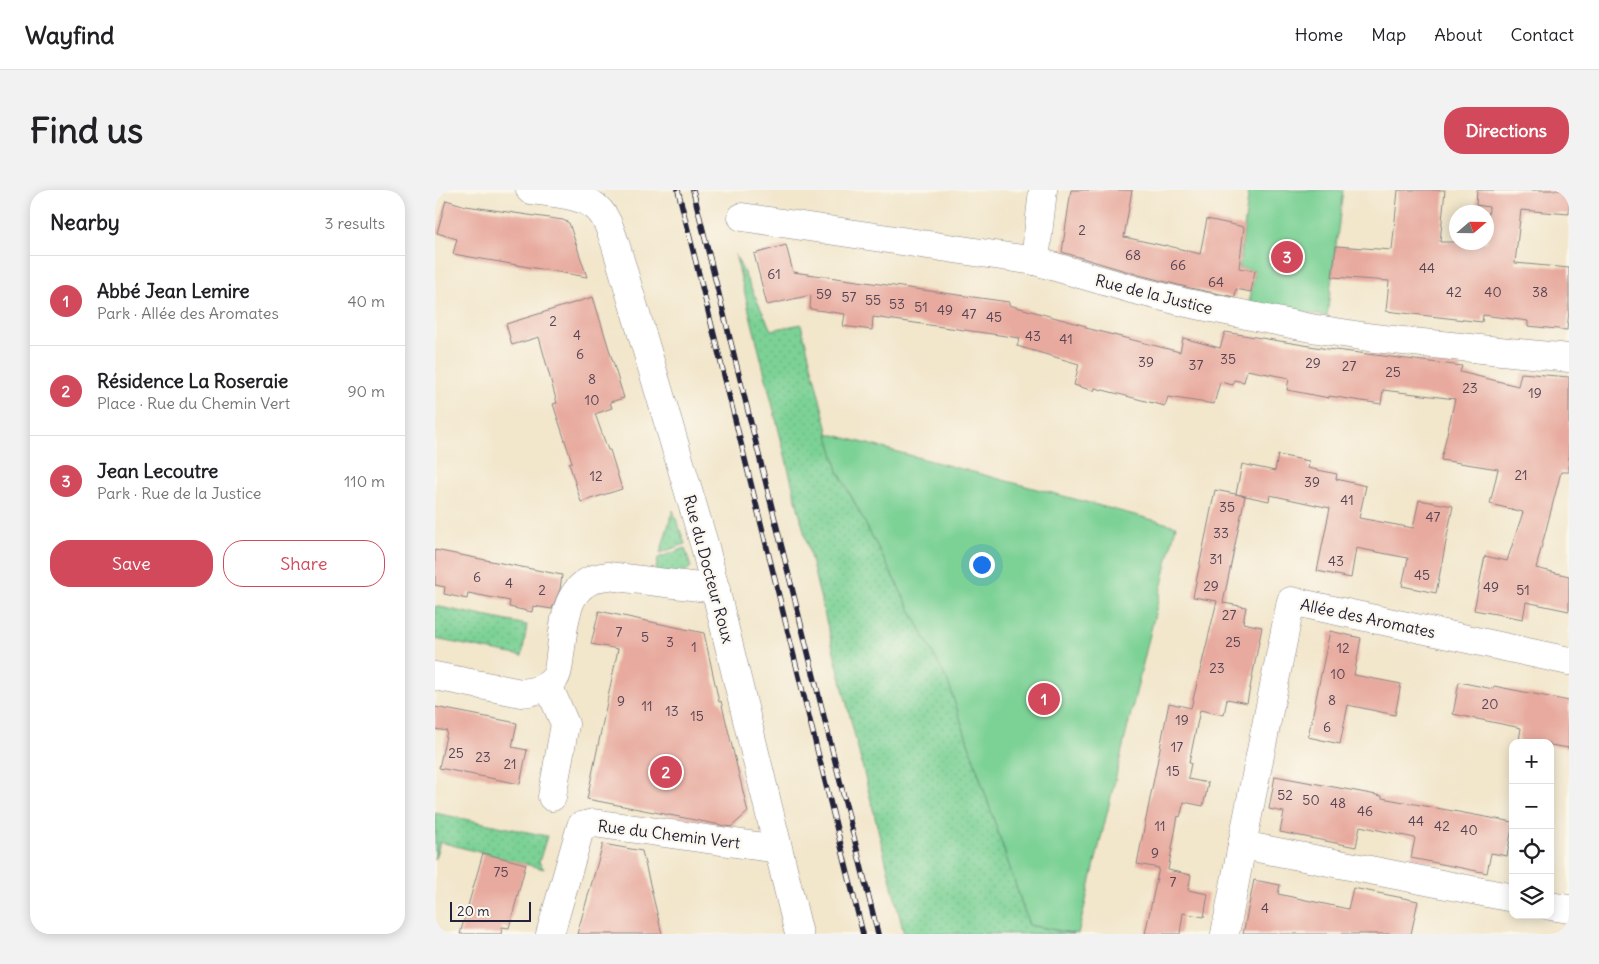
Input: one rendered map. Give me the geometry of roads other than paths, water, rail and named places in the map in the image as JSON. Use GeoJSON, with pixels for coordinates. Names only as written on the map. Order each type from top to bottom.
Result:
{"type":"FeatureCollection","features":[{"type":"Feature","properties":{"kind":"street","name":"Rue du Docteur Roux"},"geometry":{"type":"LineString","coordinates":[[530,190],[584,200],[599,210],[615,243],[705,547],[799,934]]}},
{"type":"Feature","properties":{"kind":"street"},"geometry":{"type":"LineString","coordinates":[[1035,261],[1043,190]]}},
{"type":"Feature","properties":{"kind":"street","name":"Rue de la Justice"},"geometry":{"type":"LineString","coordinates":[[742,217],[1035,261],[1187,303],[1311,328],[1384,339],[1569,358]]}},
{"type":"Feature","properties":{"kind":"street"},"geometry":{"type":"LineString","coordinates":[[435,676],[521,693],[529,693],[548,685],[557,673],[566,617],[571,600],[575,592],[587,581],[593,579],[608,576],[716,589]]}},
{"type":"Feature","properties":{"kind":"street","name":"Allée des Aromates"},"geometry":{"type":"LineString","coordinates":[[1225,934],[1291,601],[1569,661]]}},
{"type":"Feature","properties":{"kind":"street"},"geometry":{"type":"LineString","coordinates":[[548,685],[565,724],[552,797]]}},
{"type":"Feature","properties":{"kind":"street","name":"Rue du Chemin Vert"},"geometry":{"type":"LineString","coordinates":[[550,934],[581,826],[593,823],[778,849]]}},
{"type":"Feature","properties":{"kind":"street"},"geometry":{"type":"LineString","coordinates":[[1242,845],[1509,897]]}},
{"type":"Feature","properties":{"kind":"street"},"geometry":{"type":"LineString","coordinates":[[1554,907],[1569,909]]}},
{"type":"Feature","properties":{"kind":"railway"},"geometry":{"type":"LineString","coordinates":[[678,190],[863,934]]}},
{"type":"Feature","properties":{"kind":"railway"},"geometry":{"type":"LineString","coordinates":[[693,190],[878,934]]}},
{"type":"Feature","properties":{"kind":"place","name":"Jean Lecoutre"},"geometry":{"type":"Point","coordinates":[1287,257]}},
{"type":"Feature","properties":{"kind":"place","name":"Abbé Jean Lemire"},"geometry":{"type":"Point","coordinates":[1044,699]}},
{"type":"Feature","properties":{"kind":"place","name":"Résidence La Roseraie"},"geometry":{"type":"Point","coordinates":[666,772]}}]}
